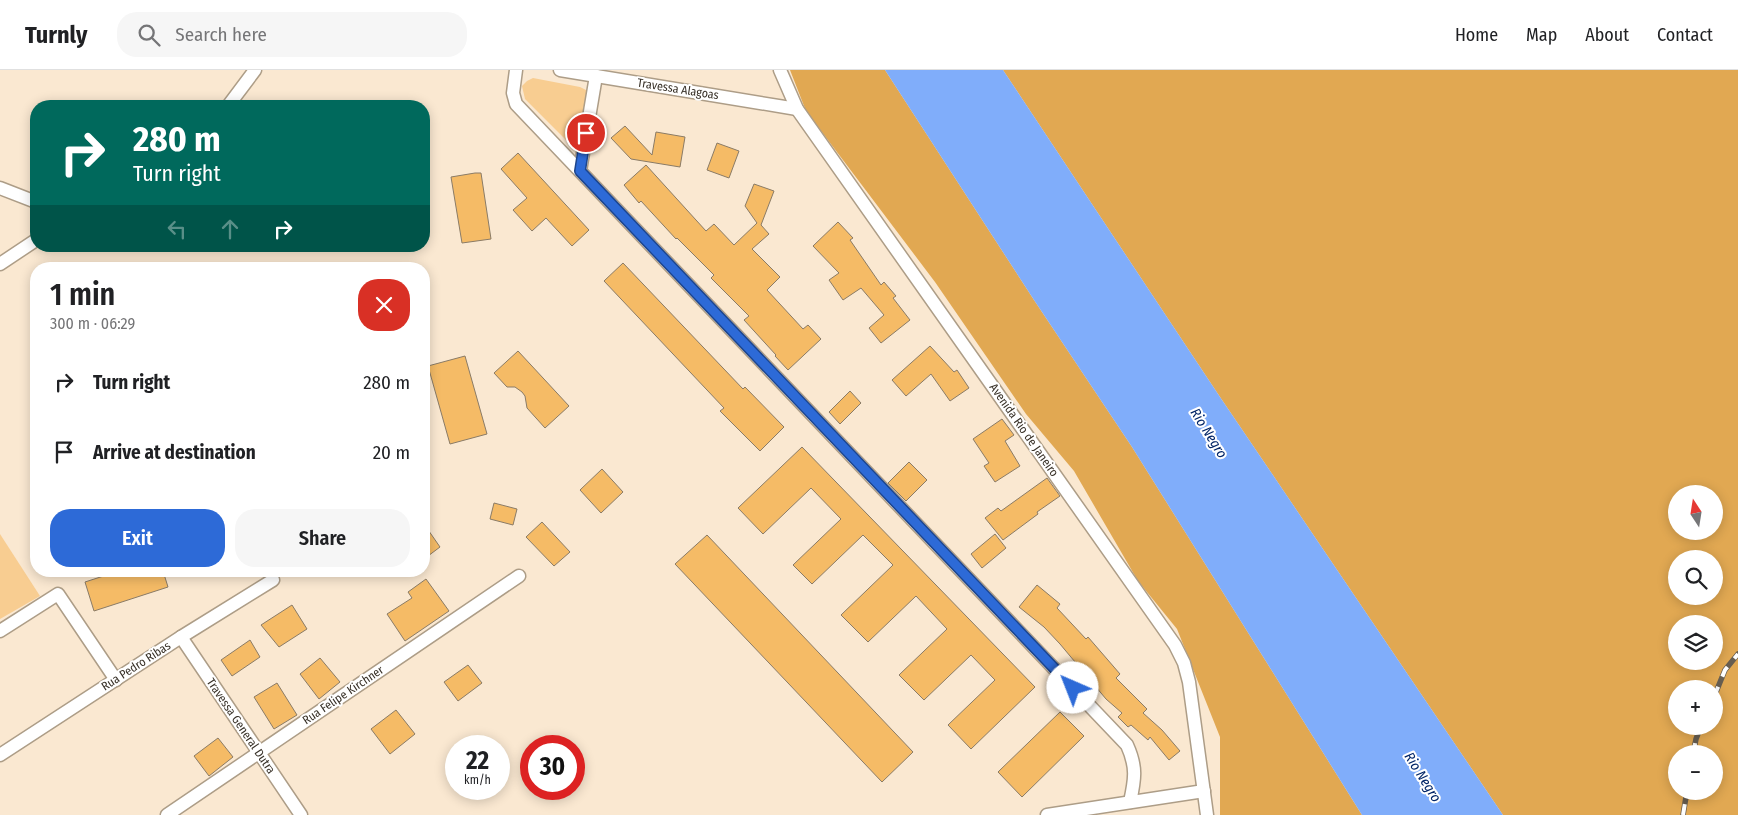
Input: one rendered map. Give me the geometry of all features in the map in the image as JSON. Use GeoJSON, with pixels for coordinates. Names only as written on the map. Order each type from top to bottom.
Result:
{"type":"FeatureCollection","features":[{"type":"Feature","properties":{"kind":"street"},"geometry":{"type":"LineString","coordinates":[[233,100],[256,70]]}},
{"type":"Feature","properties":{"kind":"street"},"geometry":{"type":"LineString","coordinates":[[516,70],[514,93],[516,104],[1127,745],[1134,759],[1135,776],[1130,802]]}},
{"type":"Feature","properties":{"kind":"street","name":"Travessa Alagoas"},"geometry":{"type":"LineString","coordinates":[[560,70],[796,109]]}},
{"type":"Feature","properties":{"kind":"street","name":"Avenida Rio de Janeiro"},"geometry":{"type":"LineString","coordinates":[[780,70],[796,109],[1175,645],[1184,663],[1189,682],[1207,815]]}},
{"type":"Feature","properties":{"kind":"street"},"geometry":{"type":"LineString","coordinates":[[580,171],[596,76]]}},
{"type":"Feature","properties":{"kind":"street"},"geometry":{"type":"LineString","coordinates":[[0,188],[30,200]]}},
{"type":"Feature","properties":{"kind":"street"},"geometry":{"type":"LineString","coordinates":[[0,264],[30,244]]}},
{"type":"Feature","properties":{"kind":"street","name":"Rua Felipe Kirchner"},"geometry":{"type":"LineString","coordinates":[[167,815],[519,576]]}},
{"type":"Feature","properties":{"kind":"street","name":"Rua Pedro Ribas"},"geometry":{"type":"LineString","coordinates":[[0,755],[273,580]]}},
{"type":"Feature","properties":{"kind":"street"},"geometry":{"type":"LineString","coordinates":[[0,631],[58,594],[116,680]]}},
{"type":"Feature","properties":{"kind":"street","name":"Travessa General Dutra"},"geometry":{"type":"LineString","coordinates":[[182,637],[302,815]]}},
{"type":"Feature","properties":{"kind":"street"},"geometry":{"type":"LineString","coordinates":[[1047,815],[1204,791]]}},
{"type":"Feature","properties":{"kind":"shaded area"},"geometry":{"type":"Polygon","coordinates":[[[790,70],[885,70],[1132,447],[1362,815],[1220,815],[1220,737],[1177,629],[1138,581],[1074,471],[1026,414],[935,282],[806,111],[790,70]]]}},
{"type":"Feature","properties":{"kind":"shaded area"},"geometry":{"type":"Polygon","coordinates":[[[1003,70],[1738,70],[1738,815],[1503,815],[1220,397],[1003,70]]]}},
{"type":"Feature","properties":{"kind":"shaded area"},"geometry":{"type":"Polygon","coordinates":[[[533,78],[580,87],[586,90],[579,145],[577,147],[572,146],[525,99],[522,86],[533,78]]]}},
{"type":"Feature","properties":{"kind":"shaded area"},"geometry":{"type":"Polygon","coordinates":[[[0,534],[40,596],[0,619],[0,534]]]}},
{"type":"Feature","properties":{"kind":"water","name":"Rio Negro"},"geometry":{"type":"Polygon","coordinates":[[[885,70],[1003,70],[1220,397],[1503,815],[1362,815],[1132,447],[885,70]]]}},
{"type":"Feature","properties":{"kind":"building"},"geometry":{"type":"Polygon","coordinates":[[[625,126],[652,155],[656,132],[685,137],[680,167],[631,159],[611,138],[625,126]]]}},
{"type":"Feature","properties":{"kind":"building"},"geometry":{"type":"Polygon","coordinates":[[[717,143],[739,151],[729,178],[707,170],[717,143]]]}},
{"type":"Feature","properties":{"kind":"building"},"geometry":{"type":"Polygon","coordinates":[[[518,153],[589,230],[572,246],[546,218],[532,231],[513,210],[527,198],[501,169],[518,153]]]}},
{"type":"Feature","properties":{"kind":"building"},"geometry":{"type":"Polygon","coordinates":[[[646,165],[706,231],[714,224],[734,245],[757,223],[745,206],[754,184],[774,191],[761,225],[769,234],[752,249],[780,277],[767,290],[803,329],[808,325],[821,339],[788,370],[744,320],[749,316],[711,278],[714,275],[676,239],[641,201],[639,203],[624,185],[646,165]]]}},
{"type":"Feature","properties":{"kind":"building"},"geometry":{"type":"Polygon","coordinates":[[[481,173],[491,239],[462,243],[451,177],[481,173]]]}},
{"type":"Feature","properties":{"kind":"building"},"geometry":{"type":"Polygon","coordinates":[[[838,222],[853,238],[850,240],[881,285],[884,282],[896,296],[893,298],[910,320],[881,343],[869,328],[884,315],[861,288],[843,300],[829,280],[839,273],[813,246],[838,222]]]}},
{"type":"Feature","properties":{"kind":"building"},"geometry":{"type":"Polygon","coordinates":[[[623,263],[743,389],[745,387],[784,427],[760,451],[720,411],[724,408],[604,281],[623,263]]]}},
{"type":"Feature","properties":{"kind":"building"},"geometry":{"type":"Polygon","coordinates":[[[930,346],[954,372],[957,370],[969,388],[950,401],[931,374],[906,396],[892,380],[930,346]]]}},
{"type":"Feature","properties":{"kind":"building"},"geometry":{"type":"Polygon","coordinates":[[[518,351],[569,406],[545,428],[527,408],[525,396],[522,392],[515,387],[507,387],[494,373],[518,351]]]}},
{"type":"Feature","properties":{"kind":"building"},"geometry":{"type":"Polygon","coordinates":[[[465,356],[487,434],[450,444],[430,373],[430,365],[465,356]]]}},
{"type":"Feature","properties":{"kind":"building"},"geometry":{"type":"Polygon","coordinates":[[[850,391],[861,403],[840,424],[829,412],[850,391]]]}},
{"type":"Feature","properties":{"kind":"building"},"geometry":{"type":"Polygon","coordinates":[[[1002,419],[1014,435],[1005,441],[1020,466],[995,482],[984,466],[989,463],[973,439],[1002,419]]]}},
{"type":"Feature","properties":{"kind":"building"},"geometry":{"type":"Polygon","coordinates":[[[802,447],[1035,687],[971,749],[948,725],[995,680],[971,655],[924,700],[899,675],[947,629],[916,596],[868,642],[841,615],[893,565],[863,535],[812,584],[793,565],[841,519],[811,488],[763,534],[738,508],[802,447]]]}},
{"type":"Feature","properties":{"kind":"building"},"geometry":{"type":"Polygon","coordinates":[[[909,462],[927,480],[906,501],[888,483],[909,462]]]}},
{"type":"Feature","properties":{"kind":"building"},"geometry":{"type":"Polygon","coordinates":[[[602,469],[623,492],[601,513],[580,490],[602,469]]]}},
{"type":"Feature","properties":{"kind":"building"},"geometry":{"type":"Polygon","coordinates":[[[1047,478],[1060,496],[1003,540],[985,518],[998,508],[1001,511],[1047,478]]]}},
{"type":"Feature","properties":{"kind":"building"},"geometry":{"type":"Polygon","coordinates":[[[494,503],[517,509],[513,525],[490,519],[494,503]]]}},
{"type":"Feature","properties":{"kind":"building"},"geometry":{"type":"Polygon","coordinates":[[[542,522],[570,552],[554,566],[526,537],[542,522]]]}},
{"type":"Feature","properties":{"kind":"building"},"geometry":{"type":"Polygon","coordinates":[[[430,533],[440,547],[430,554],[430,533]]]}},
{"type":"Feature","properties":{"kind":"building"},"geometry":{"type":"Polygon","coordinates":[[[995,534],[1006,548],[982,568],[971,554],[995,534]]]}},
{"type":"Feature","properties":{"kind":"building"},"geometry":{"type":"Polygon","coordinates":[[[707,535],[913,752],[882,782],[675,564],[707,535]]]}},
{"type":"Feature","properties":{"kind":"building"},"geometry":{"type":"Polygon","coordinates":[[[100,577],[165,577],[168,587],[94,611],[85,582],[100,577]]]}},
{"type":"Feature","properties":{"kind":"building"},"geometry":{"type":"Polygon","coordinates":[[[426,579],[449,611],[405,641],[387,614],[412,598],[408,592],[426,579]]]}},
{"type":"Feature","properties":{"kind":"building"},"geometry":{"type":"Polygon","coordinates":[[[1037,585],[1060,604],[1057,608],[1086,639],[1088,637],[1120,674],[1116,678],[1147,709],[1143,713],[1162,730],[1180,751],[1169,760],[1150,737],[1148,740],[1131,725],[1128,727],[1118,717],[1122,713],[1106,699],[1060,644],[1044,627],[1019,607],[1037,585]]]}},
{"type":"Feature","properties":{"kind":"building"},"geometry":{"type":"Polygon","coordinates":[[[292,605],[307,629],[279,647],[261,625],[292,605]]]}},
{"type":"Feature","properties":{"kind":"building"},"geometry":{"type":"Polygon","coordinates":[[[250,640],[260,657],[232,676],[221,660],[250,640]]]}},
{"type":"Feature","properties":{"kind":"building"},"geometry":{"type":"Polygon","coordinates":[[[320,658],[340,682],[319,699],[300,674],[320,658]]]}},
{"type":"Feature","properties":{"kind":"building"},"geometry":{"type":"Polygon","coordinates":[[[468,665],[482,683],[458,701],[444,682],[468,665]]]}},
{"type":"Feature","properties":{"kind":"building"},"geometry":{"type":"Polygon","coordinates":[[[277,683],[297,715],[274,729],[254,697],[277,683]]]}},
{"type":"Feature","properties":{"kind":"building"},"geometry":{"type":"Polygon","coordinates":[[[396,710],[415,734],[390,754],[371,729],[396,710]]]}},
{"type":"Feature","properties":{"kind":"building"},"geometry":{"type":"Polygon","coordinates":[[[1060,712],[1084,736],[1022,797],[998,772],[1060,712]]]}},
{"type":"Feature","properties":{"kind":"building"},"geometry":{"type":"Polygon","coordinates":[[[218,738],[233,757],[209,776],[194,756],[218,738]]]}},
{"type":"Feature","properties":{"kind":"railway"},"geometry":{"type":"LineString","coordinates":[[1721,680],[1725,670],[1738,654]]}},
{"type":"Feature","properties":{"kind":"railway"},"geometry":{"type":"LineString","coordinates":[[1695,745],[1698,735]]}},
{"type":"Feature","properties":{"kind":"railway"},"geometry":{"type":"LineString","coordinates":[[1683,815],[1686,800]]}},
{"type":"Feature","properties":{"kind":"route"},"geometry":{"type":"LineString","coordinates":[[586,133],[580,171],[1073,688]]}}]}
